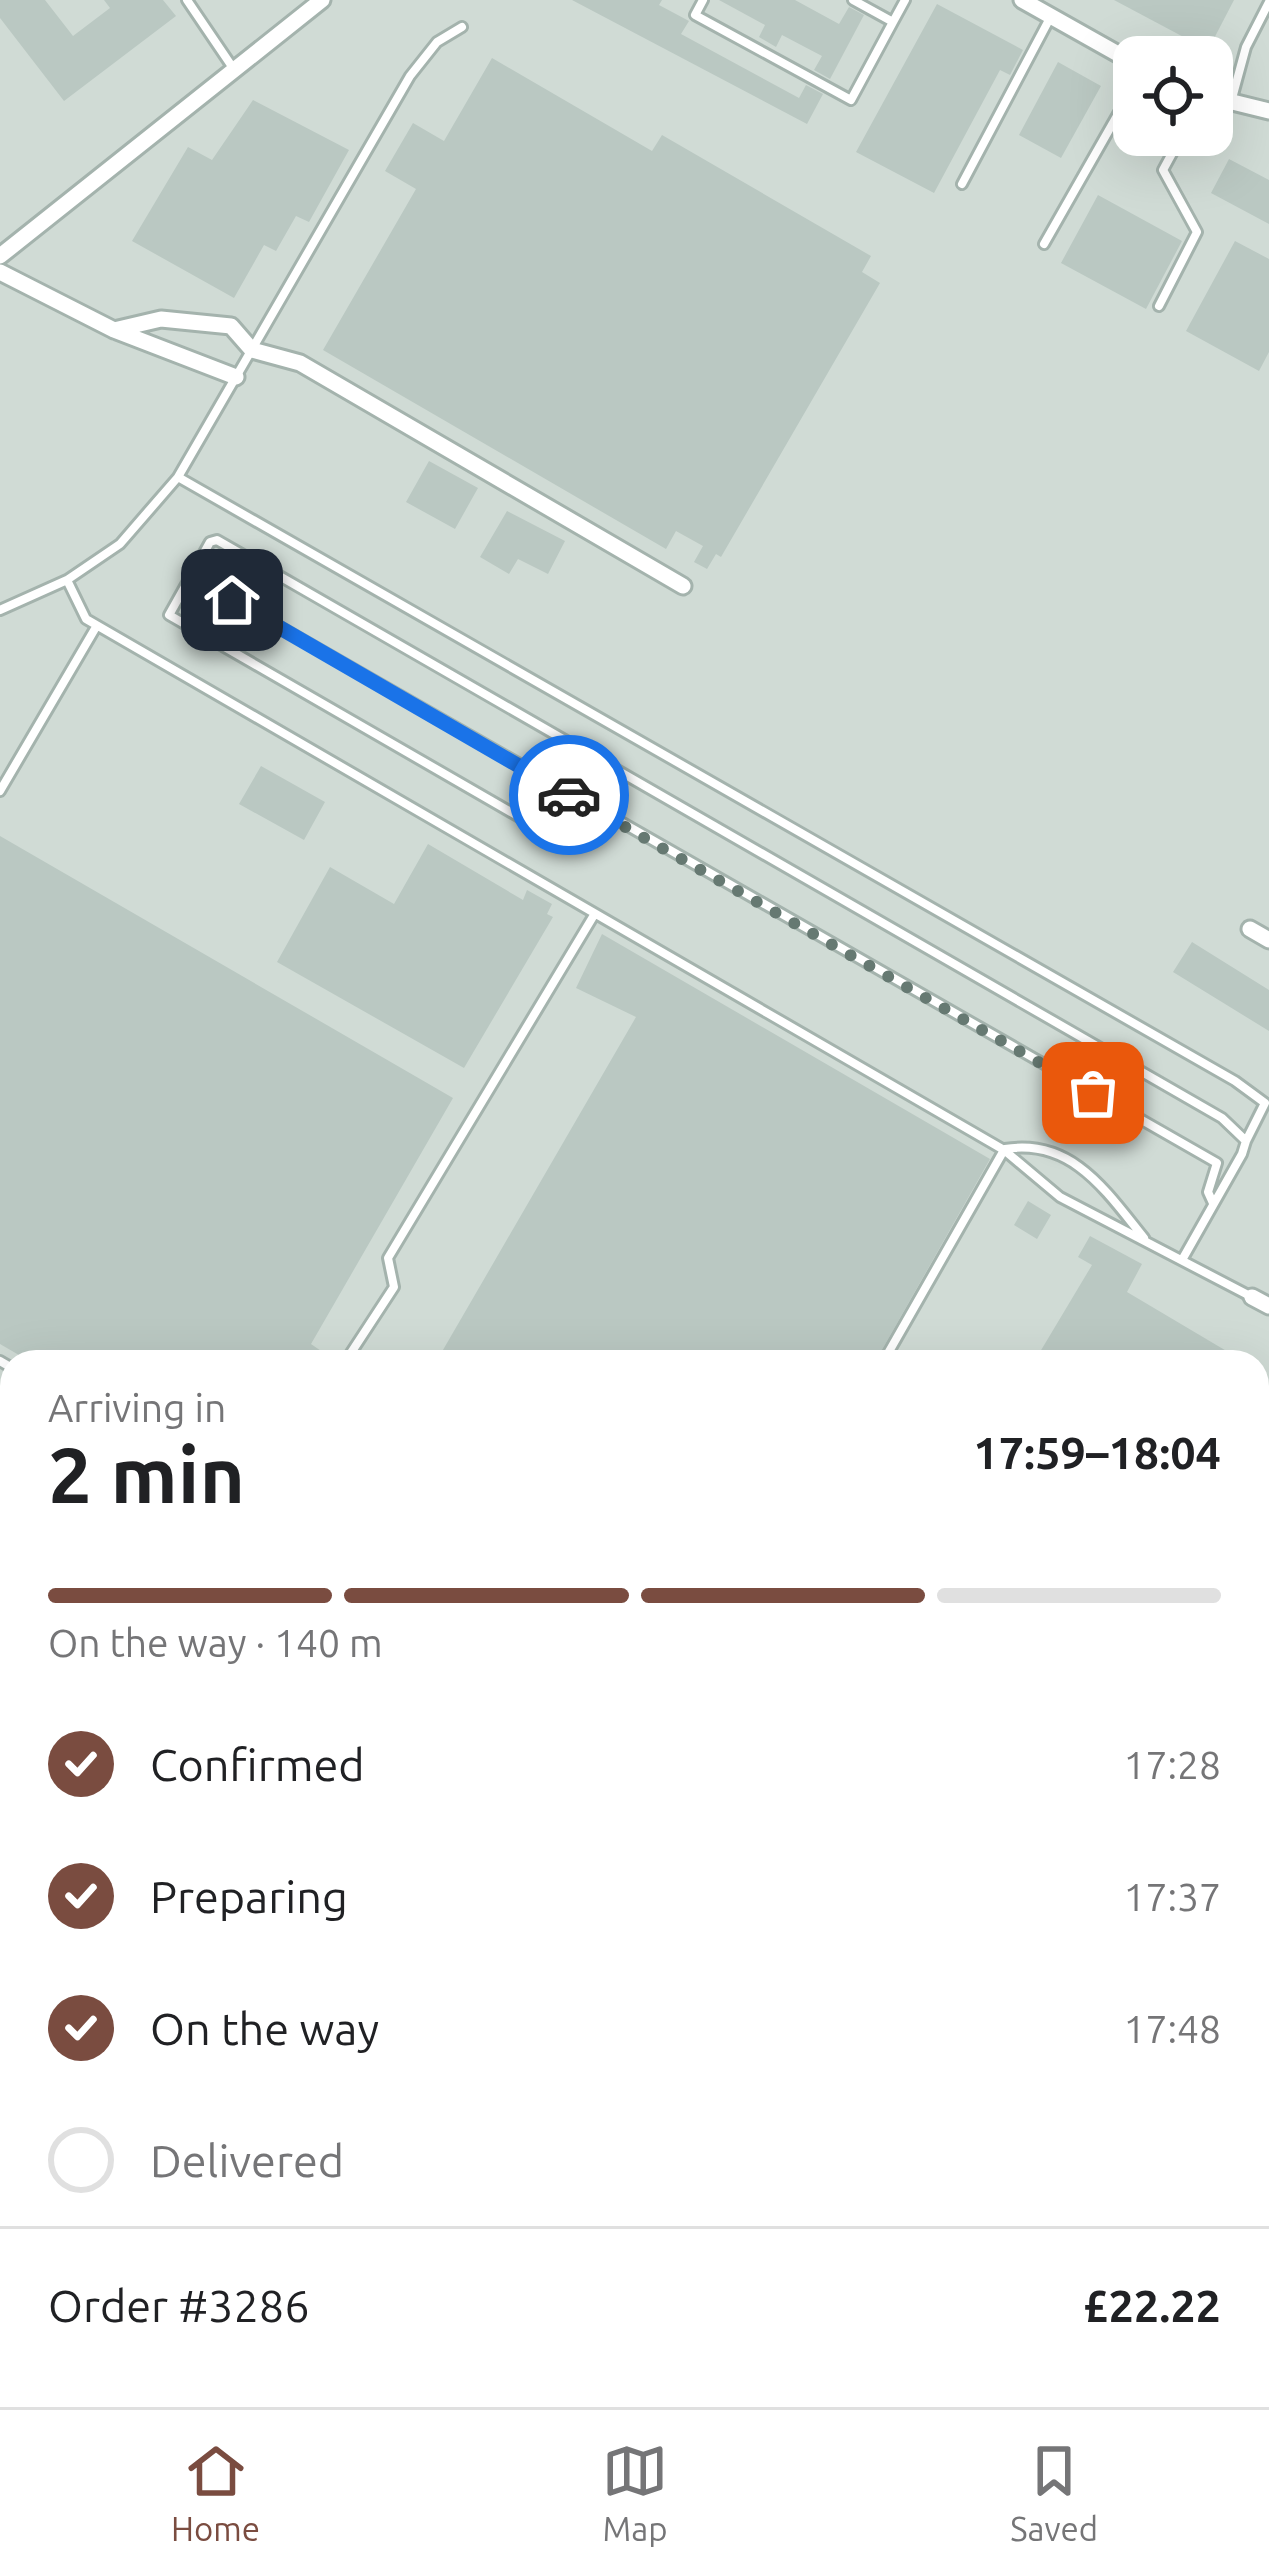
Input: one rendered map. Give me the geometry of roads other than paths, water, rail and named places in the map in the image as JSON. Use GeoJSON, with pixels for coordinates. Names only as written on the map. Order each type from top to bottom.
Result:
{"type":"FeatureCollection","features":[{"type":"Feature","properties":{"kind":"street"},"geometry":{"type":"LineString","coordinates":[[0,256],[322,0]]}},
{"type":"Feature","properties":{"kind":"street"},"geometry":{"type":"LineString","coordinates":[[1022,0],[1113,51]]}},
{"type":"Feature","properties":{"kind":"street"},"geometry":{"type":"LineString","coordinates":[[1233,104],[1269,111]]}},
{"type":"Feature","properties":{"kind":"street"},"geometry":{"type":"LineString","coordinates":[[0,272],[114,330],[236,377]]}},
{"type":"Feature","properties":{"kind":"street"},"geometry":{"type":"LineString","coordinates":[[114,330],[161,319],[231,326],[252,350],[300,363],[682,586]]}},
{"type":"Feature","properties":{"kind":"street"},"geometry":{"type":"LineString","coordinates":[[1250,928],[1269,940]]}},
{"type":"Feature","properties":{"kind":"street"},"geometry":{"type":"LineString","coordinates":[[1252,1297],[1269,1306]]}},
{"type":"Feature","properties":{"kind":"lane"},"geometry":{"type":"LineString","coordinates":[[187,0],[233,69]]}},
{"type":"Feature","properties":{"kind":"lane"},"geometry":{"type":"LineString","coordinates":[[703,0],[694,15],[851,100],[905,0]]}},
{"type":"Feature","properties":{"kind":"lane"},"geometry":{"type":"LineString","coordinates":[[853,0],[893,22]]}},
{"type":"Feature","properties":{"kind":"lane"},"geometry":{"type":"LineString","coordinates":[[1233,96],[1246,47],[1269,2]]}},
{"type":"Feature","properties":{"kind":"lane"},"geometry":{"type":"LineString","coordinates":[[962,184],[1051,16]]}},
{"type":"Feature","properties":{"kind":"lane"},"geometry":{"type":"LineString","coordinates":[[0,610],[67,580],[120,544],[178,477],[410,76],[436,42],[462,27]]}},
{"type":"Feature","properties":{"kind":"lane"},"geometry":{"type":"LineString","coordinates":[[1044,244],[1113,123]]}},
{"type":"Feature","properties":{"kind":"lane"},"geometry":{"type":"LineString","coordinates":[[1159,306],[1197,232],[1163,170],[1171,156]]}},
{"type":"Feature","properties":{"kind":"lane"},"geometry":{"type":"LineString","coordinates":[[178,477],[1235,1081],[1264,1103],[1182,1260]]}},
{"type":"Feature","properties":{"kind":"lane"},"geometry":{"type":"LineString","coordinates":[[535,826],[170,614],[217,540],[1222,1118],[1246,1141]]}},
{"type":"Feature","properties":{"kind":"lane"},"geometry":{"type":"LineString","coordinates":[[191,576],[1216,1163],[1218,1173],[1208,1192],[1214,1205]]}},
{"type":"Feature","properties":{"kind":"lane"},"geometry":{"type":"LineString","coordinates":[[67,580],[96,627],[1004,1150],[1060,1197],[1252,1297]]}},
{"type":"Feature","properties":{"kind":"lane"},"geometry":{"type":"LineString","coordinates":[[0,791],[96,627]]}},
{"type":"Feature","properties":{"kind":"lane"},"geometry":{"type":"LineString","coordinates":[[353,1350],[394,1287],[388,1258],[594,915]]}},
{"type":"Feature","properties":{"kind":"lane"},"geometry":{"type":"LineString","coordinates":[[1004,1150],[1038,1144],[1094,1177],[1148,1243]]}},
{"type":"Feature","properties":{"kind":"lane"},"geometry":{"type":"LineString","coordinates":[[890,1350],[1004,1150]]}}]}
